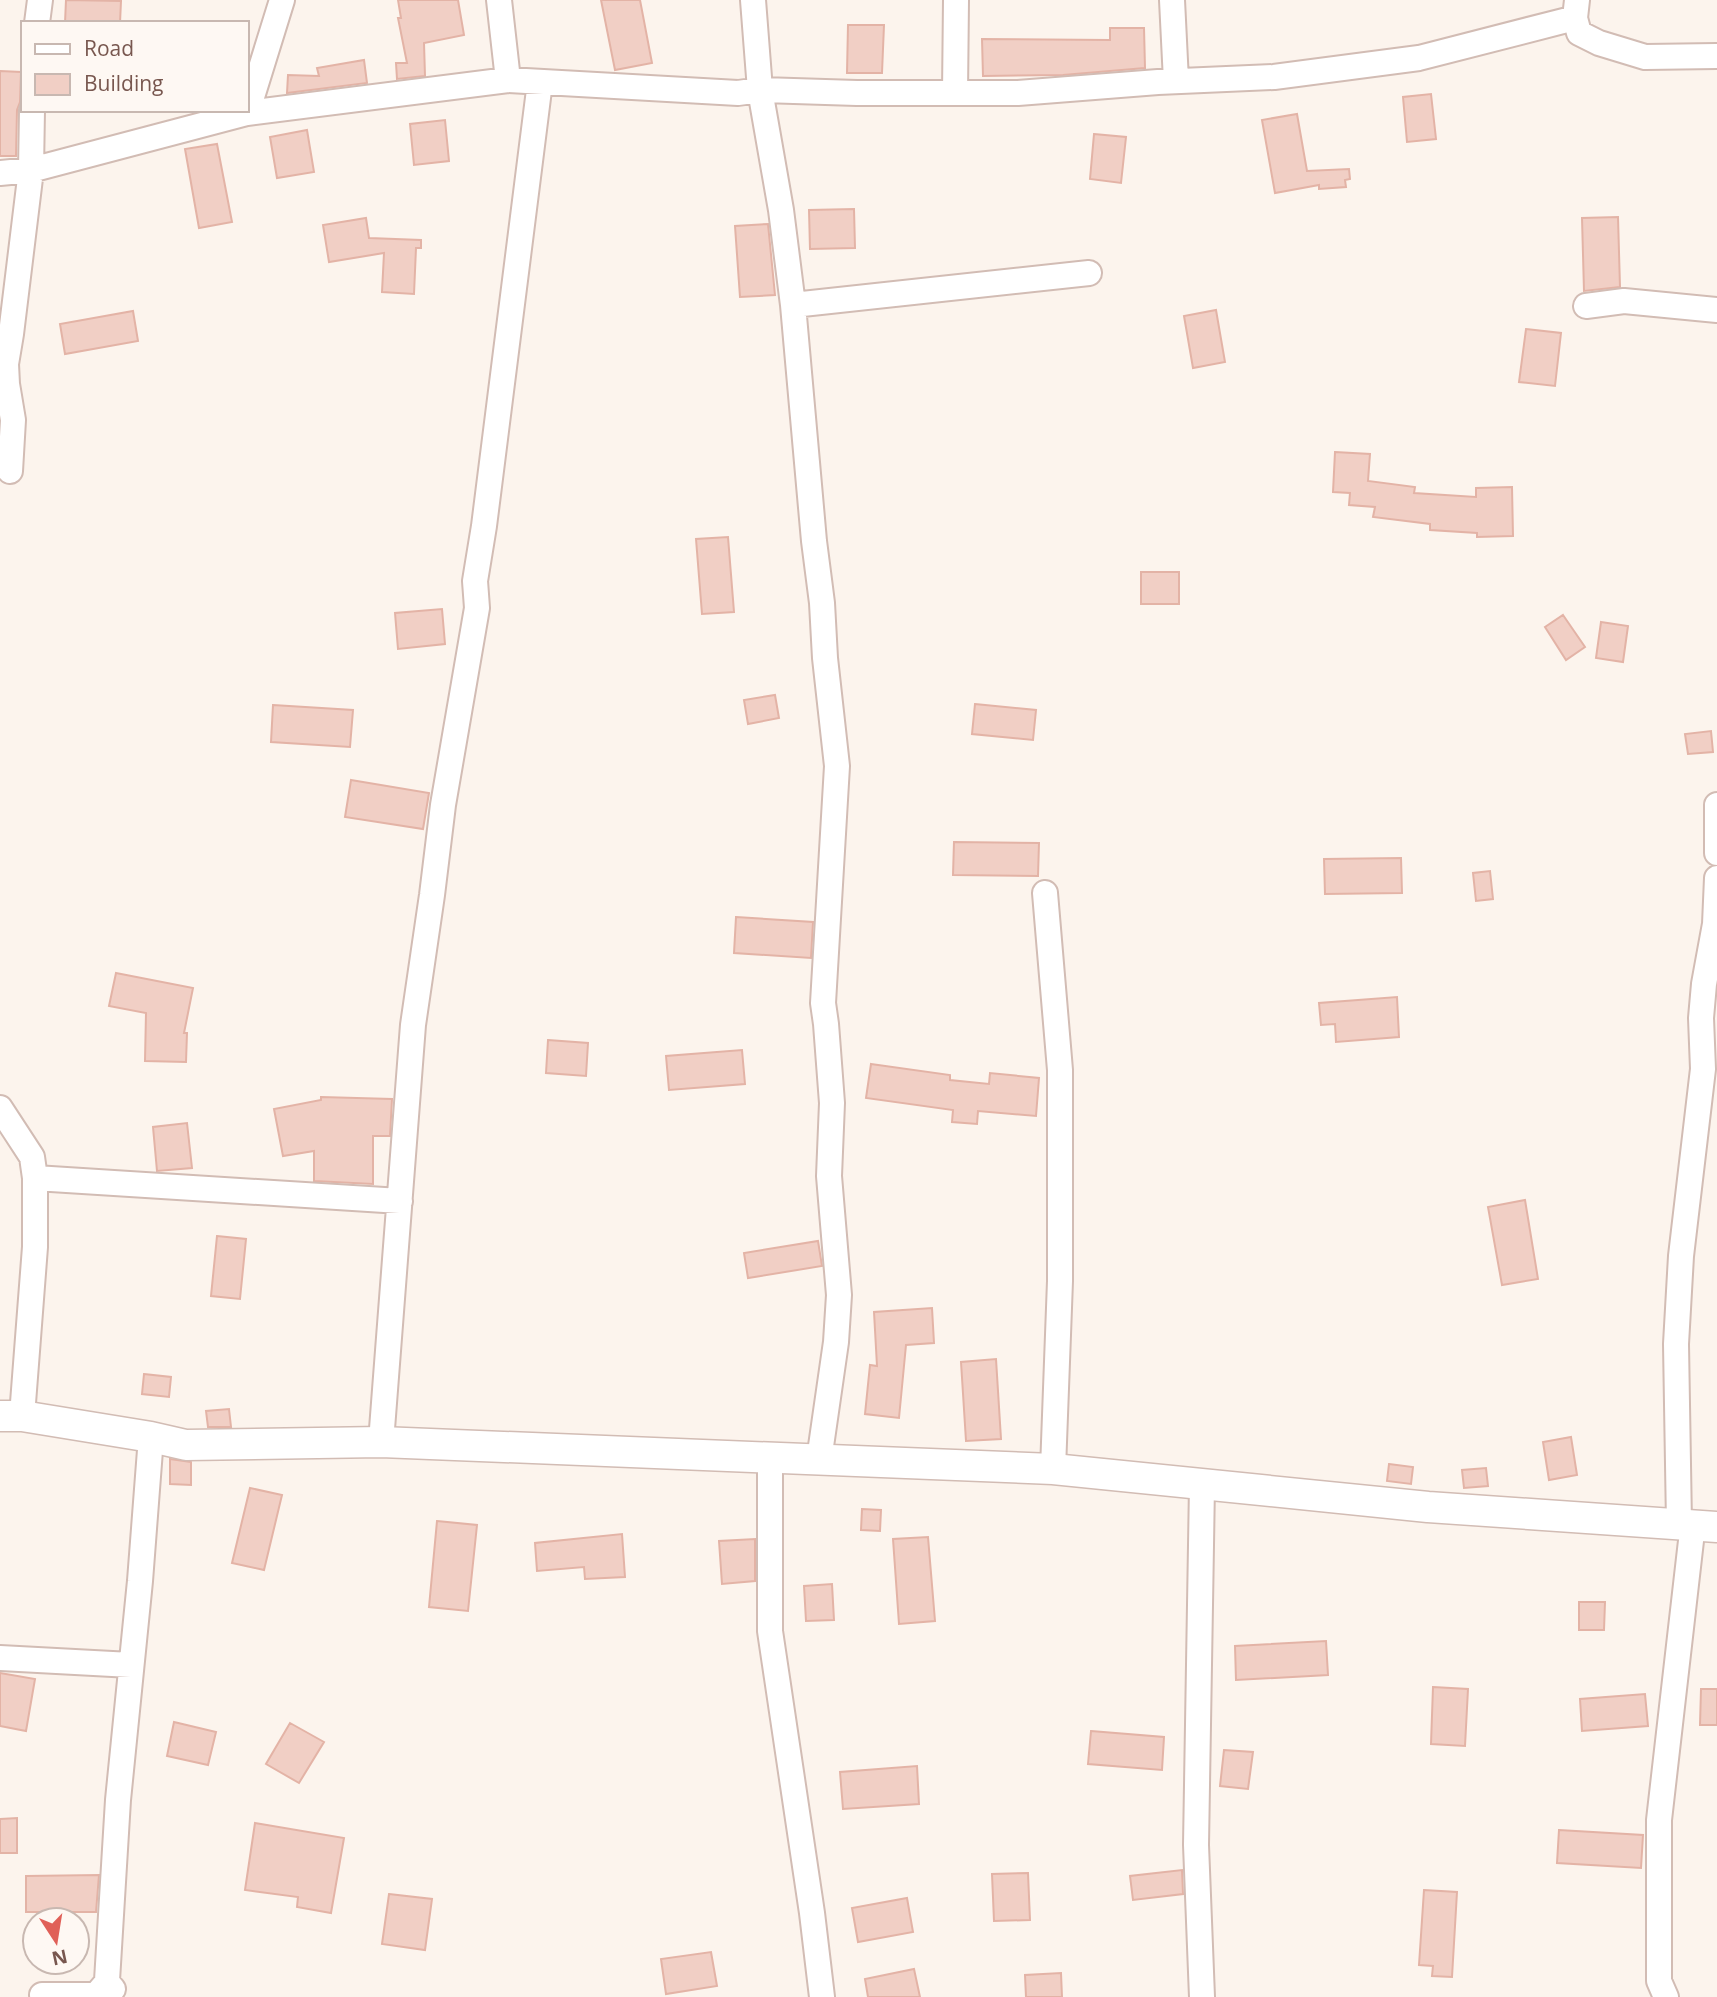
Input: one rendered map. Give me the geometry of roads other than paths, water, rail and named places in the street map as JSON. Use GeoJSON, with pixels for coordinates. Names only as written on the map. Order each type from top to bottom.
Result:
{"type":"FeatureCollection","features":[{"type":"Feature","properties":{"kind":"street"},"geometry":{"type":"LineString","coordinates":[[37,21],[40,0]]}},
{"type":"Feature","properties":{"kind":"street"},"geometry":{"type":"LineString","coordinates":[[248,110],[282,0]]}},
{"type":"Feature","properties":{"kind":"street"},"geometry":{"type":"LineString","coordinates":[[499,0],[508,80]]}},
{"type":"Feature","properties":{"kind":"street"},"geometry":{"type":"LineString","coordinates":[[753,0],[760,90],[781,210],[793,305],[837,766],[822,1003],[832,1103],[829,1176],[839,1295],[836,1342],[819,1460]]}},
{"type":"Feature","properties":{"kind":"street"},"geometry":{"type":"LineString","coordinates":[[955,93],[956,0]]}},
{"type":"Feature","properties":{"kind":"street"},"geometry":{"type":"LineString","coordinates":[[1172,0],[1176,81]]}},
{"type":"Feature","properties":{"kind":"street"},"geometry":{"type":"LineString","coordinates":[[0,173],[31,170],[247,113],[508,80],[738,93],[760,90],[1018,93],[1176,81],[1274,77],[1419,58],[1576,9],[1579,33],[1599,43],[1645,57],[1717,56]]}},
{"type":"Feature","properties":{"kind":"street"},"geometry":{"type":"LineString","coordinates":[[381,1442],[413,1025],[443,805],[477,608],[475,581],[540,82]]}},
{"type":"Feature","properties":{"kind":"street"},"geometry":{"type":"LineString","coordinates":[[10,471],[13,420],[6,364],[31,170],[32,112]]}},
{"type":"Feature","properties":{"kind":"street"},"geometry":{"type":"LineString","coordinates":[[793,305],[1089,274]]}},
{"type":"Feature","properties":{"kind":"street"},"geometry":{"type":"LineString","coordinates":[[1586,306],[1624,301],[1717,310]]}},
{"type":"Feature","properties":{"kind":"street"},"geometry":{"type":"LineString","coordinates":[[1717,805],[1717,853]]}},
{"type":"Feature","properties":{"kind":"street"},"geometry":{"type":"LineString","coordinates":[[1679,1524],[1676,1344],[1681,1256],[1710,1069],[1701,1018],[1714,924],[1717,878]]}},
{"type":"Feature","properties":{"kind":"street"},"geometry":{"type":"LineString","coordinates":[[1045,893],[1060,1070],[1060,1281],[1053,1469]]}},
{"type":"Feature","properties":{"kind":"street"},"geometry":{"type":"LineString","coordinates":[[0,1108],[32,1157],[35,1178],[34,1247],[11,1416],[151,1437],[186,1445],[381,1442],[1053,1469],[1428,1507],[1717,1527]]}},
{"type":"Feature","properties":{"kind":"street"},"geometry":{"type":"LineString","coordinates":[[35,1178],[400,1201]]}},
{"type":"Feature","properties":{"kind":"street"},"geometry":{"type":"LineString","coordinates":[[42,1995],[96,1995],[111,1992],[118,1800],[151,1437]]}},
{"type":"Feature","properties":{"kind":"street"},"geometry":{"type":"LineString","coordinates":[[770,1457],[770,1631],[822,1997]]}},
{"type":"Feature","properties":{"kind":"street"},"geometry":{"type":"LineString","coordinates":[[1202,1485],[1196,1845],[1202,1997]]}},
{"type":"Feature","properties":{"kind":"street"},"geometry":{"type":"LineString","coordinates":[[1666,1997],[1659,1980],[1659,1820],[1692,1532],[1679,1524]]}},
{"type":"Feature","properties":{"kind":"street"},"geometry":{"type":"LineString","coordinates":[[0,1658],[131,1665]]}}]}
